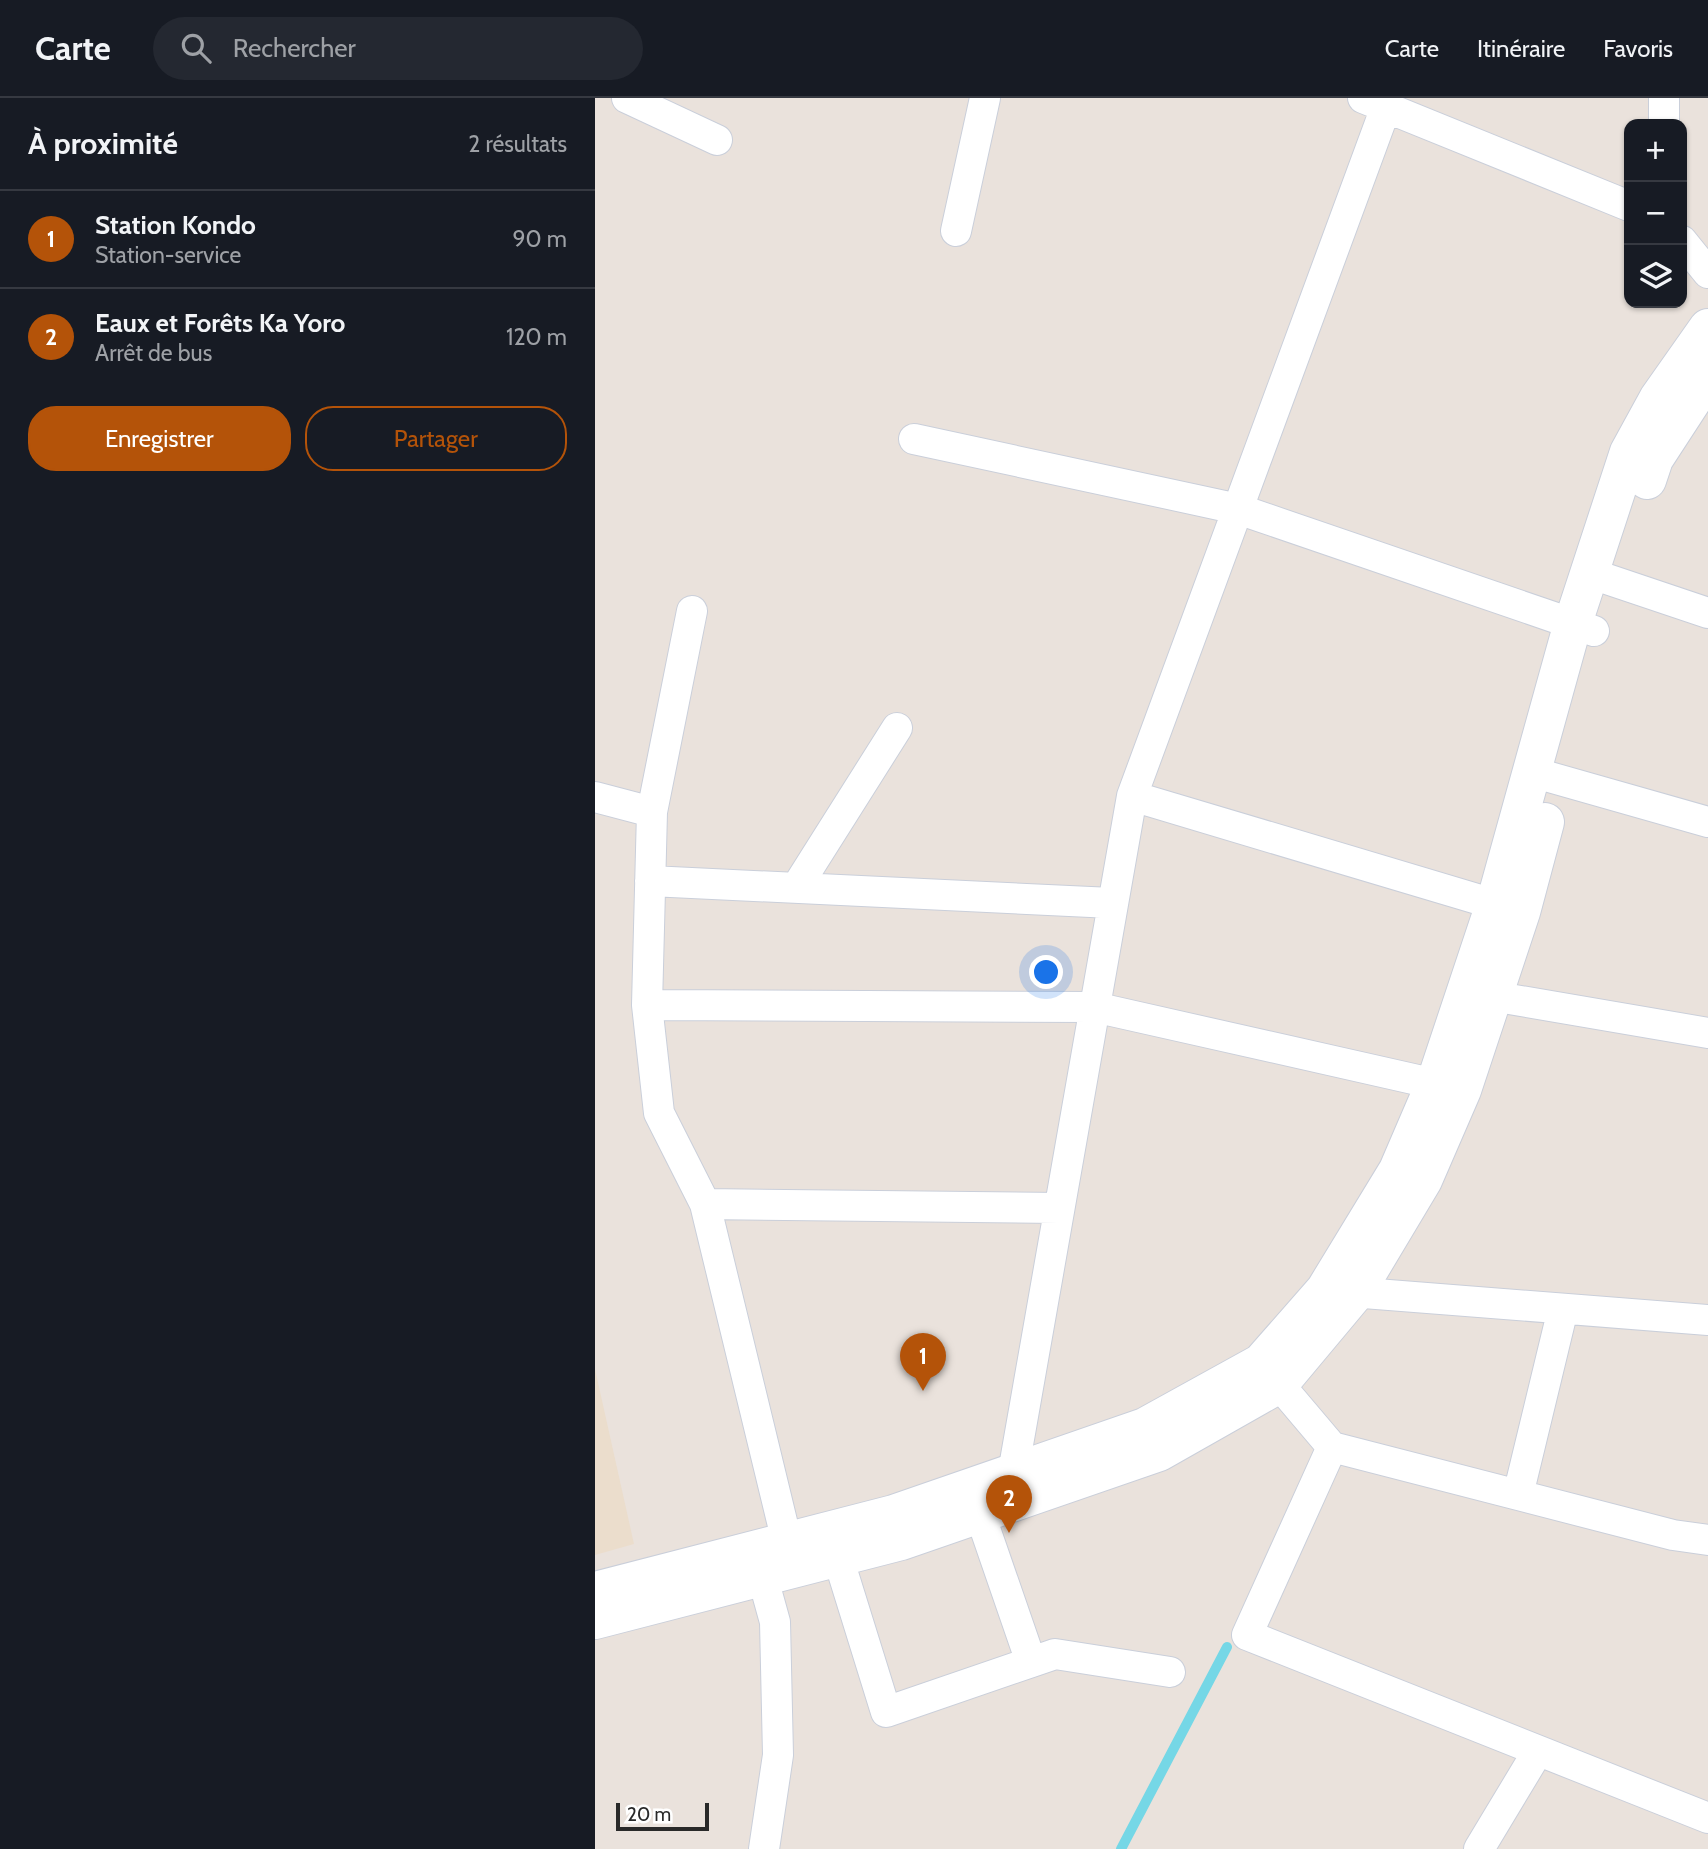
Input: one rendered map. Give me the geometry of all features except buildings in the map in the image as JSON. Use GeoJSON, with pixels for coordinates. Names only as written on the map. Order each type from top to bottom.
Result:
{"type":"FeatureCollection","features":[{"type":"Feature","properties":{"kind":"main road"},"geometry":{"type":"LineString","coordinates":[[595,1591],[834,1544],[901,1541],[993,1494],[1159,1452],[1270,1374],[1341,1291],[1423,1180],[1448,1087],[1508,908],[1583,627],[1600,577],[1629,453],[1658,399],[1708,328]]}},
{"type":"Feature","properties":{"kind":"main road"},"geometry":{"type":"LineString","coordinates":[[1600,577],[1654,459],[1708,376]]}},
{"type":"Feature","properties":{"kind":"main road"},"geometry":{"type":"LineString","coordinates":[[595,1620],[768,1556]]}},
{"type":"Feature","properties":{"kind":"street"},"geometry":{"type":"LineString","coordinates":[[627,98],[717,140]]}},
{"type":"Feature","properties":{"kind":"street"},"geometry":{"type":"LineString","coordinates":[[955,231],[985,98]]}},
{"type":"Feature","properties":{"kind":"street"},"geometry":{"type":"LineString","coordinates":[[1664,98],[1664,119]]}},
{"type":"Feature","properties":{"kind":"street"},"geometry":{"type":"LineString","coordinates":[[1031,1662],[993,1494],[1059,1208],[1132,796],[1238,509],[1375,103],[1624,204]]}},
{"type":"Feature","properties":{"kind":"street"},"geometry":{"type":"LineString","coordinates":[[1685,245],[1708,273]]}},
{"type":"Feature","properties":{"kind":"street"},"geometry":{"type":"LineString","coordinates":[[914,439],[1238,509],[1583,627]]}},
{"type":"Feature","properties":{"kind":"street"},"geometry":{"type":"LineString","coordinates":[[1600,577],[1708,613]]}},
{"type":"Feature","properties":{"kind":"street"},"geometry":{"type":"LineString","coordinates":[[692,611],[652,812],[647,1005],[659,1113],[705,1204],[768,1556],[775,1622],[778,1755],[764,1849]]}},
{"type":"Feature","properties":{"kind":"street"},"geometry":{"type":"LineString","coordinates":[[796,888],[897,727]]}},
{"type":"Feature","properties":{"kind":"street"},"geometry":{"type":"LineString","coordinates":[[1544,776],[1708,822]]}},
{"type":"Feature","properties":{"kind":"street"},"geometry":{"type":"LineString","coordinates":[[1132,796],[1508,908]]}},
{"type":"Feature","properties":{"kind":"street"},"geometry":{"type":"LineString","coordinates":[[595,797],[652,812]]}},
{"type":"Feature","properties":{"kind":"street"},"geometry":{"type":"LineString","coordinates":[[650,881],[1112,903]]}},
{"type":"Feature","properties":{"kind":"street"},"geometry":{"type":"LineString","coordinates":[[1479,994],[1708,1033]]}},
{"type":"Feature","properties":{"kind":"street"},"geometry":{"type":"LineString","coordinates":[[647,1005],[1094,1007],[1448,1087]]}},
{"type":"Feature","properties":{"kind":"street"},"geometry":{"type":"LineString","coordinates":[[705,1204],[1059,1208]]}},
{"type":"Feature","properties":{"kind":"street"},"geometry":{"type":"LineString","coordinates":[[1341,1291],[1708,1320]]}},
{"type":"Feature","properties":{"kind":"street"},"geometry":{"type":"LineString","coordinates":[[1518,1495],[1563,1309]]}},
{"type":"Feature","properties":{"kind":"street"},"geometry":{"type":"LineString","coordinates":[[1270,1374],[1332,1447],[1673,1535],[1708,1540]]}},
{"type":"Feature","properties":{"kind":"street"},"geometry":{"type":"LineString","coordinates":[[1332,1447],[1247,1635],[1708,1818]]}},
{"type":"Feature","properties":{"kind":"street"},"geometry":{"type":"LineString","coordinates":[[834,1544],[886,1712],[1055,1654],[1170,1672]]}},
{"type":"Feature","properties":{"kind":"street"},"geometry":{"type":"LineString","coordinates":[[1479,1849],[1538,1751]]}},
{"type":"Feature","properties":{"kind":"shaded area"},"geometry":{"type":"Polygon","coordinates":[[[595,1369],[634,1544],[595,1555],[595,1369]]]}},
{"type":"Feature","properties":{"kind":"waterway"},"geometry":{"type":"LineString","coordinates":[[1121,1849],[1227,1647]]}},
{"type":"Feature","properties":{"kind":"place","name":"Station Kondo"},"geometry":{"type":"Point","coordinates":[923,1391]}},
{"type":"Feature","properties":{"kind":"place","name":"Eaux et Forêts Ka Yoro"},"geometry":{"type":"Point","coordinates":[1009,1533]}}]}
